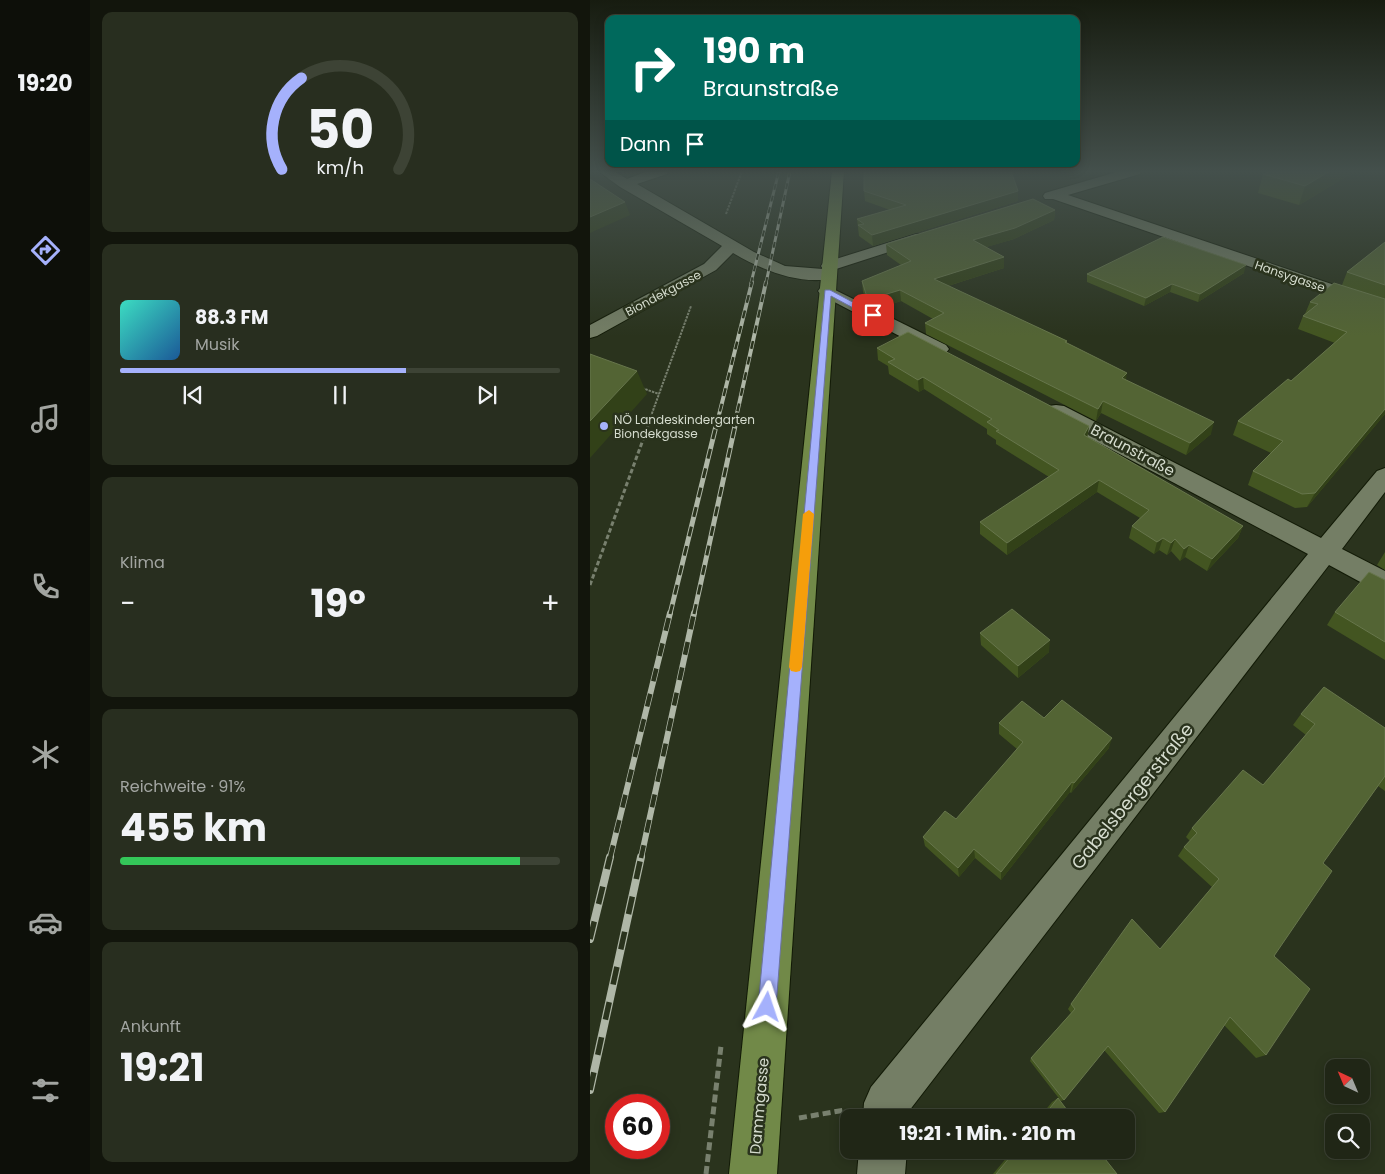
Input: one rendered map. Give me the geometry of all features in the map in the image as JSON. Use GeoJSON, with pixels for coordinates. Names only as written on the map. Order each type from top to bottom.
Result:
{"type":"FeatureCollection","features":[{"type":"Feature","properties":{"kind":"main road","name":"Dammgasse"},"geometry":{"type":"LineString","coordinates":[[753,1174],[833,226]]}},
{"type":"Feature","properties":{"kind":"street"},"geometry":{"type":"LineString","coordinates":[[697,226],[736,249],[782,270],[828,277],[960,360]]}},
{"type":"Feature","properties":{"kind":"street","name":"Hansygasse"},"geometry":{"type":"LineString","coordinates":[[1144,226],[1385,308]]}},
{"type":"Feature","properties":{"kind":"street"},"geometry":{"type":"LineString","coordinates":[[828,277],[932,234]]}},
{"type":"Feature","properties":{"kind":"street","name":"Biondekgasse"},"geometry":{"type":"LineString","coordinates":[[590,332],[710,267],[736,249]]}},
{"type":"Feature","properties":{"kind":"street","name":"Braunstraße"},"geometry":{"type":"LineString","coordinates":[[1039,401],[1385,583]]}},
{"type":"Feature","properties":{"kind":"street","name":"Gabelsbergerstraße"},"geometry":{"type":"LineString","coordinates":[[887,1109],[887,1103],[1385,476]]}},
{"type":"Feature","properties":{"kind":"street"},"geometry":{"type":"LineString","coordinates":[[881,1174],[882,1159]]}},
{"type":"Feature","properties":{"kind":"path"},"geometry":{"type":"LineString","coordinates":[[723,226],[722,230],[748,248],[736,249]]}},
{"type":"Feature","properties":{"kind":"path"},"geometry":{"type":"LineString","coordinates":[[590,585],[692,303]]}},
{"type":"Feature","properties":{"kind":"path"},"geometry":{"type":"LineString","coordinates":[[642,388],[659,394]]}},
{"type":"Feature","properties":{"kind":"building"},"geometry":{"type":"Polygon","coordinates":[[[859,226],[903,226],[872,235],[859,226]]]}},
{"type":"Feature","properties":{"kind":"building"},"geometry":{"type":"Polygon","coordinates":[[[945,226],[1020,226],[973,240],[1004,257],[934,279],[1067,341],[1065,342],[1127,373],[1122,378],[1214,422],[1190,443],[1103,401],[1098,409],[925,323],[944,313],[900,290],[874,298],[866,294],[862,281],[911,261],[886,244],[945,226]]]}},
{"type":"Feature","properties":{"kind":"building"},"geometry":{"type":"Polygon","coordinates":[[[1163,237],[1246,265],[1200,294],[1172,284],[1146,298],[1087,274],[1163,237]]]}},
{"type":"Feature","properties":{"kind":"building"},"geometry":{"type":"Polygon","coordinates":[[[1385,242],[1385,285],[1347,272],[1385,242]]]}},
{"type":"Feature","properties":{"kind":"building"},"geometry":{"type":"Polygon","coordinates":[[[1334,283],[1385,299],[1385,409],[1315,493],[1302,494],[1253,471],[1283,441],[1238,421],[1288,379],[1291,381],[1347,332],[1303,316],[1318,304],[1310,302],[1334,283]]]}},
{"type":"Feature","properties":{"kind":"building"},"geometry":{"type":"Polygon","coordinates":[[[908,332],[1089,426],[1084,435],[1243,526],[1212,559],[1189,545],[1184,549],[1175,539],[1171,543],[1163,538],[1157,542],[1132,526],[1149,510],[1099,480],[1007,543],[980,522],[1059,470],[996,431],[999,430],[987,422],[992,419],[923,377],[918,380],[888,362],[895,359],[877,348],[908,332]]]}},
{"type":"Feature","properties":{"kind":"building"},"geometry":{"type":"Polygon","coordinates":[[[590,354],[637,371],[590,421],[590,354]]]}},
{"type":"Feature","properties":{"kind":"building"},"geometry":{"type":"Polygon","coordinates":[[[1369,572],[1385,580],[1385,642],[1335,612],[1369,572]]]}},
{"type":"Feature","properties":{"kind":"building"},"geometry":{"type":"Polygon","coordinates":[[[1012,609],[1050,640],[1018,666],[980,633],[1012,609]]]}},
{"type":"Feature","properties":{"kind":"building"},"geometry":{"type":"Polygon","coordinates":[[[1324,687],[1385,728],[1385,776],[1323,863],[1332,871],[1274,956],[1310,989],[1266,1055],[1230,1017],[1165,1112],[1108,1046],[1064,1100],[1031,1058],[1075,1009],[1071,1004],[1132,919],[1160,949],[1219,879],[1184,847],[1197,833],[1192,828],[1243,770],[1263,785],[1315,724],[1301,714],[1324,687]]]}},
{"type":"Feature","properties":{"kind":"building"},"geometry":{"type":"Polygon","coordinates":[[[1062,700],[1112,738],[1074,783],[1072,782],[1001,872],[974,849],[958,868],[923,837],[945,811],[956,819],[1023,742],[999,723],[1022,701],[1044,718],[1062,700]]]}},
{"type":"Feature","properties":{"kind":"building"},"geometry":{"type":"Polygon","coordinates":[[[1058,1098],[1066,1109],[1049,1109],[1058,1098]]]}},
{"type":"Feature","properties":{"kind":"building"},"geometry":{"type":"Polygon","coordinates":[[[1008,1159],[1105,1159],[1117,1174],[996,1174],[1008,1159]]]}},
{"type":"Feature","properties":{"kind":"railway"},"geometry":{"type":"LineString","coordinates":[[751,283],[765,226]]}},
{"type":"Feature","properties":{"kind":"railway"},"geometry":{"type":"LineString","coordinates":[[766,283],[778,226]]}},
{"type":"Feature","properties":{"kind":"railway"},"geometry":{"type":"LineString","coordinates":[[716,427],[752,282]]}},
{"type":"Feature","properties":{"kind":"railway"},"geometry":{"type":"LineString","coordinates":[[734,427],[766,282]]}},
{"type":"Feature","properties":{"kind":"railway"},"geometry":{"type":"LineString","coordinates":[[670,614],[716,426]]}},
{"type":"Feature","properties":{"kind":"railway"},"geometry":{"type":"LineString","coordinates":[[694,614],[735,426]]}},
{"type":"Feature","properties":{"kind":"railway"},"geometry":{"type":"LineString","coordinates":[[610,858],[670,613]]}},
{"type":"Feature","properties":{"kind":"railway"},"geometry":{"type":"LineString","coordinates":[[641,858],[694,613]]}},
{"type":"Feature","properties":{"kind":"railway"},"geometry":{"type":"LineString","coordinates":[[590,939],[610,857]]}},
{"type":"Feature","properties":{"kind":"railway"},"geometry":{"type":"LineString","coordinates":[[590,1090],[641,857]]}},
{"type":"Feature","properties":{"kind":"slow traffic"},"geometry":{"type":"LineString","coordinates":[[796,667],[809,514]]}},
{"type":"Feature","properties":{"kind":"place","name":"NÖ Landeskindergarten Biondekgasse"},"geometry":{"type":"Point","coordinates":[604,426]}},
{"type":"Feature","properties":{"kind":"route"},"geometry":{"type":"LineString","coordinates":[[767,1007],[827,291],[873,315]]}}]}
